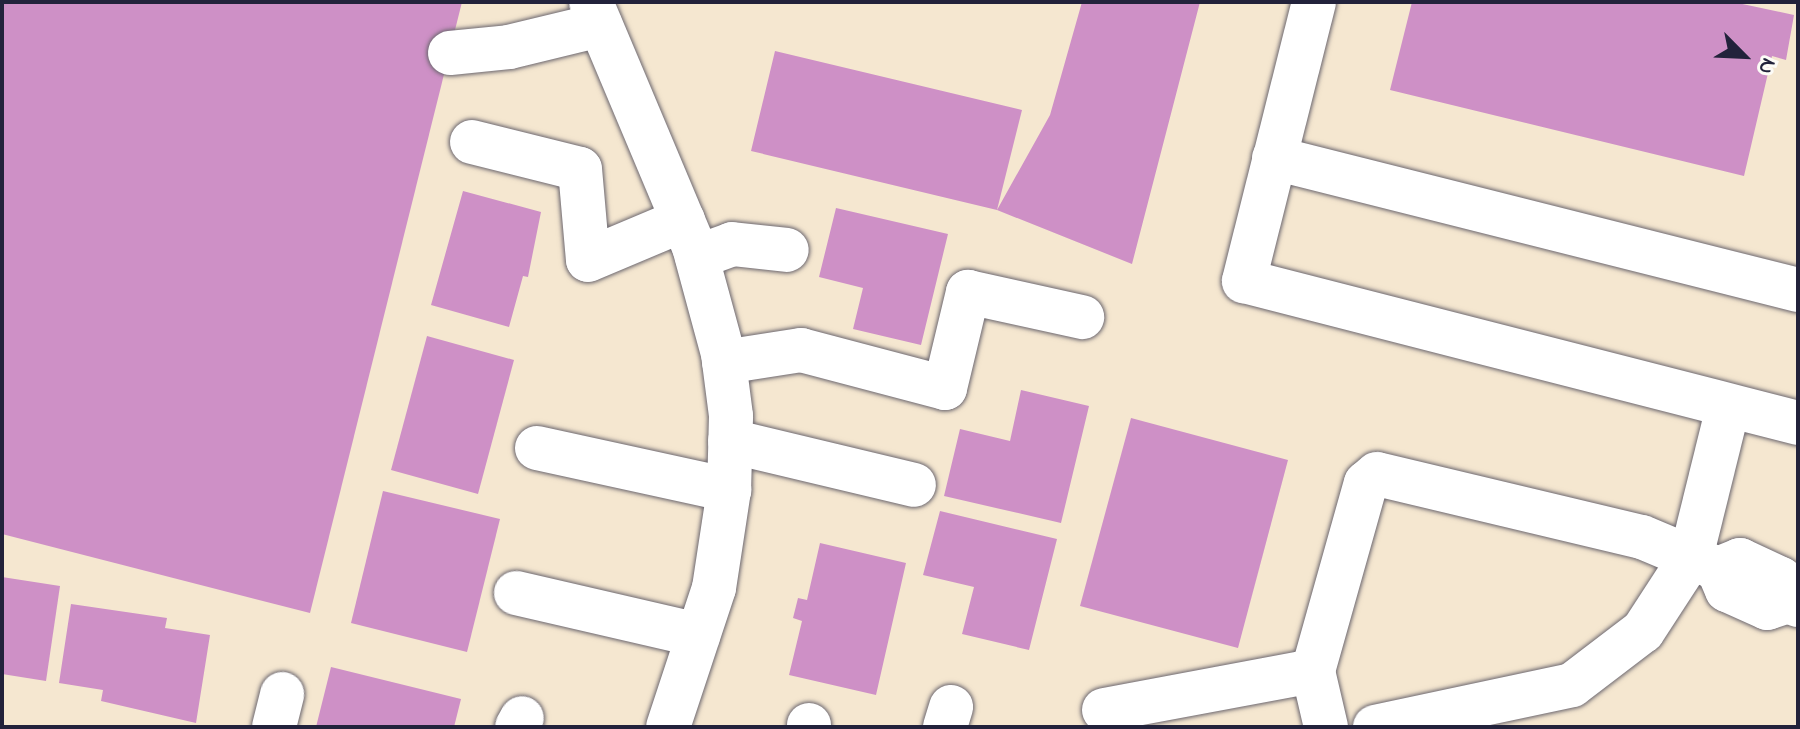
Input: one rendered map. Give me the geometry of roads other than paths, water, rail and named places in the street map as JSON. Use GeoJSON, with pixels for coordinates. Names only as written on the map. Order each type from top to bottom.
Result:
{"type":"FeatureCollection","features":[{"type":"Feature","properties":{"kind":"street"},"geometry":{"type":"LineString","coordinates":[[1314,2],[1244,281],[1728,408],[1798,423]]}},
{"type":"Feature","properties":{"kind":"street"},"geometry":{"type":"LineString","coordinates":[[450,53],[509,47],[595,14],[690,239],[724,362],[730,441],[729,490],[714,588],[668,727]]}},
{"type":"Feature","properties":{"kind":"street"},"geometry":{"type":"LineString","coordinates":[[472,142],[580,169],[588,260],[690,239],[787,250]]}},
{"type":"Feature","properties":{"kind":"street"},"geometry":{"type":"LineString","coordinates":[[1274,158],[1798,290]]}},
{"type":"Feature","properties":{"kind":"street"},"geometry":{"type":"LineString","coordinates":[[724,362],[801,350],[945,388],[968,292],[1082,317]]}},
{"type":"Feature","properties":{"kind":"street"},"geometry":{"type":"LineString","coordinates":[[1375,727],[1572,685],[1643,631],[1704,563],[1728,408]]}},
{"type":"Feature","properties":{"kind":"street"},"geometry":{"type":"LineString","coordinates":[[730,441],[914,485]]}},
{"type":"Feature","properties":{"kind":"street"},"geometry":{"type":"LineString","coordinates":[[537,448],[632,473],[729,490]]}},
{"type":"Feature","properties":{"kind":"street"},"geometry":{"type":"LineString","coordinates":[[1326,727],[1313,671],[1366,483],[1377,474],[1642,537],[1704,563],[1740,560],[1781,579],[1793,603]]}},
{"type":"Feature","properties":{"kind":"street"},"geometry":{"type":"LineString","coordinates":[[516,593],[698,635]]}},
{"type":"Feature","properties":{"kind":"street"},"geometry":{"type":"LineString","coordinates":[[1104,710],[1313,671]]}}]}
